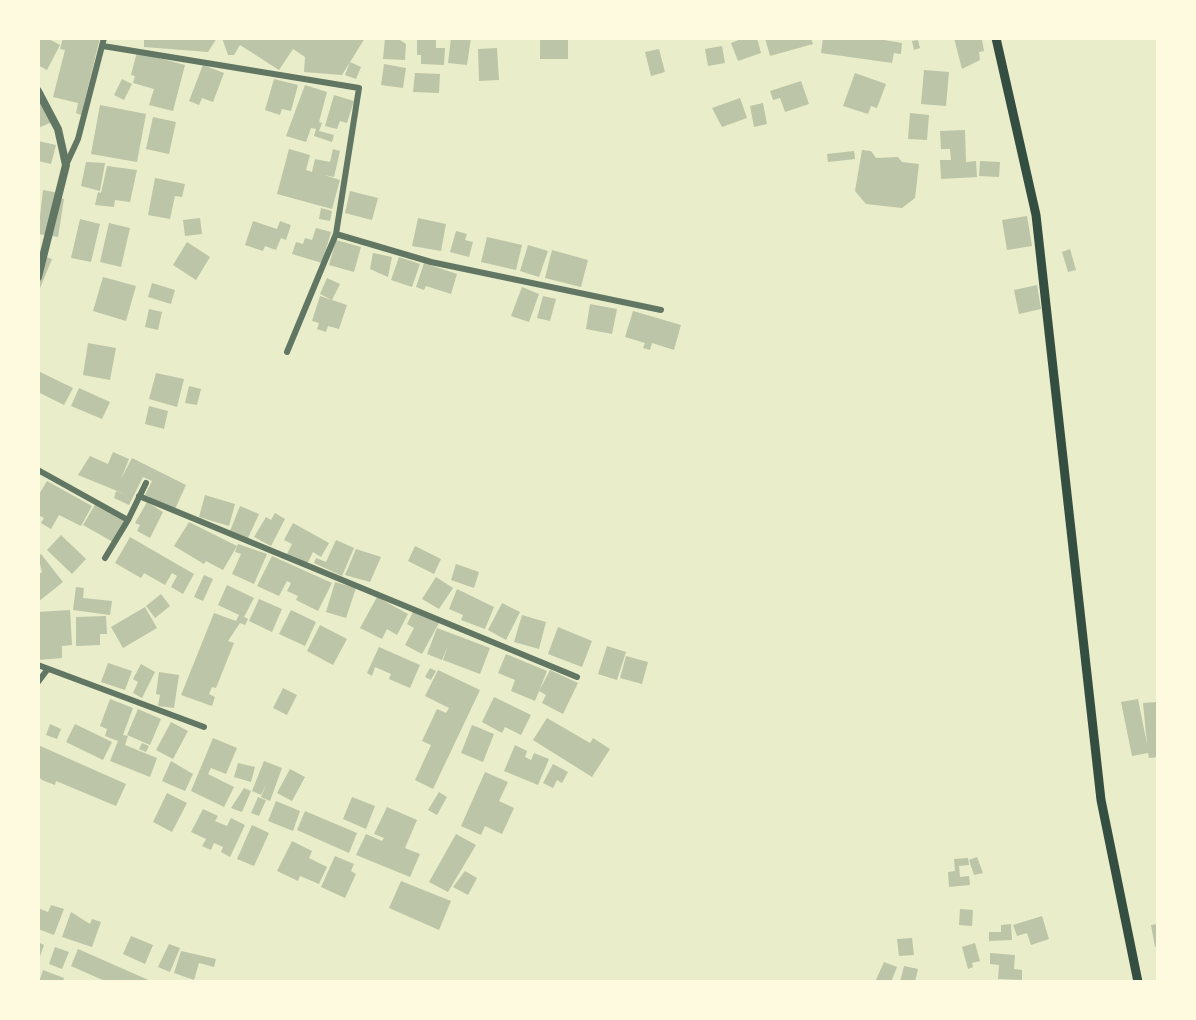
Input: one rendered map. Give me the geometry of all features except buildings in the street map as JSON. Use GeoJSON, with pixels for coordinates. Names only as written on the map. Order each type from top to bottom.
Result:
{"type":"FeatureCollection","features":[{"type":"Feature","properties":{"kind":"main road"},"geometry":{"type":"LineString","coordinates":[[996,38],[1037,215],[1101,800],[1138,982]]}},
{"type":"Feature","properties":{"kind":"street"},"geometry":{"type":"LineString","coordinates":[[38,277],[66,165],[78,139],[103,42],[359,88],[336,234],[287,352]]}},
{"type":"Feature","properties":{"kind":"street"},"geometry":{"type":"LineString","coordinates":[[38,91],[58,129],[66,165]]}},
{"type":"Feature","properties":{"kind":"street"},"geometry":{"type":"LineString","coordinates":[[336,234],[431,262],[662,310]]}},
{"type":"Feature","properties":{"kind":"street"},"geometry":{"type":"LineString","coordinates":[[38,470],[128,520]]}},
{"type":"Feature","properties":{"kind":"street"},"geometry":{"type":"LineString","coordinates":[[105,558],[146,483]]}},
{"type":"Feature","properties":{"kind":"street"},"geometry":{"type":"LineString","coordinates":[[139,496],[577,677]]}},
{"type":"Feature","properties":{"kind":"street"},"geometry":{"type":"LineString","coordinates":[[38,665],[204,727]]}},
{"type":"Feature","properties":{"kind":"street"},"geometry":{"type":"LineString","coordinates":[[38,682],[47,670]]}}]}
